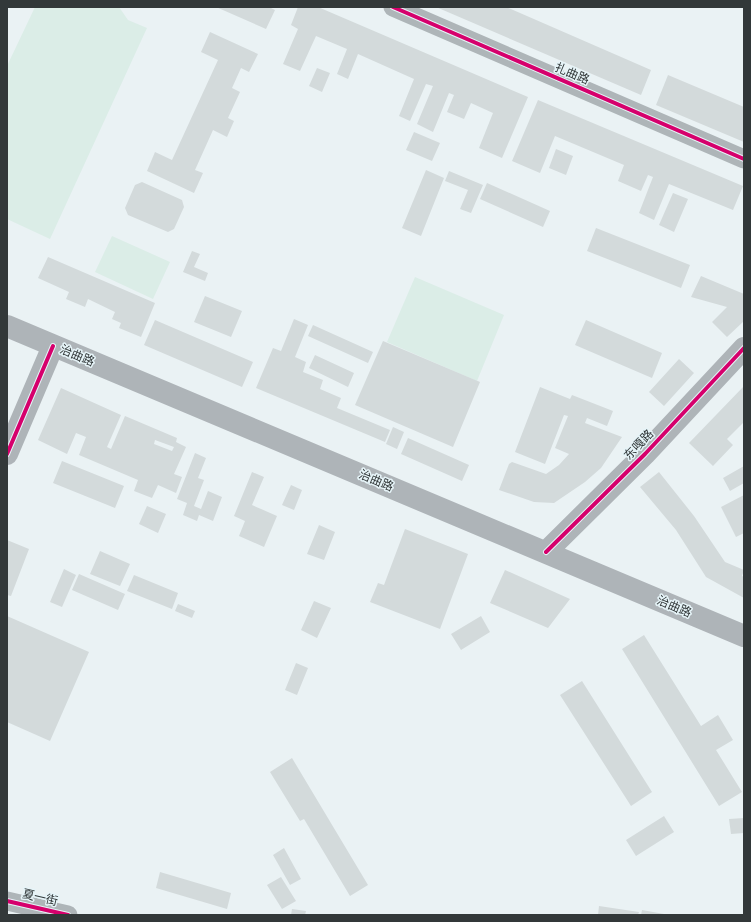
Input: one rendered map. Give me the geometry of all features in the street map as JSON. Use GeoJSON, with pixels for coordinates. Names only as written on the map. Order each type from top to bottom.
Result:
{"type":"FeatureCollection","features":[{"type":"Feature","properties":{"kind":"main road","name":"治曲路"},"geometry":{"type":"LineString","coordinates":[[7,326],[744,636]]}},
{"type":"Feature","properties":{"kind":"main road"},"geometry":{"type":"LineString","coordinates":[[7,454],[53,346]]}},
{"type":"Feature","properties":{"kind":"main road","name":"东嘎路"},"geometry":{"type":"LineString","coordinates":[[546,552],[645,454],[744,348]]}},
{"type":"Feature","properties":{"kind":"street","name":"扎曲路"},"geometry":{"type":"LineString","coordinates":[[393,7],[744,158]]}},
{"type":"Feature","properties":{"kind":"street","name":"夏一街"},"geometry":{"type":"LineString","coordinates":[[7,901],[68,915]]}},
{"type":"Feature","properties":{"kind":"shaded area"},"geometry":{"type":"Polygon","coordinates":[[[35,7],[119,7],[128,20],[147,28],[50,239],[7,219],[7,66],[35,7]]]}},
{"type":"Feature","properties":{"kind":"shaded area"},"geometry":{"type":"Polygon","coordinates":[[[112,236],[170,262],[153,299],[95,272],[112,236]]]}},
{"type":"Feature","properties":{"kind":"shaded area"},"geometry":{"type":"Polygon","coordinates":[[[415,277],[504,315],[477,381],[387,342],[415,277]]]}},
{"type":"Feature","properties":{"kind":"building"},"geometry":{"type":"Polygon","coordinates":[[[216,7],[269,7],[275,10],[266,29],[216,7]]]}},
{"type":"Feature","properties":{"kind":"building"},"geometry":{"type":"Polygon","coordinates":[[[298,7],[318,7],[528,97],[502,158],[479,148],[493,113],[471,103],[464,119],[447,112],[454,95],[449,93],[433,132],[417,124],[433,86],[426,84],[410,121],[399,116],[414,79],[358,54],[348,79],[337,74],[347,49],[316,36],[300,71],[283,64],[298,29],[291,25],[298,7]]]}},
{"type":"Feature","properties":{"kind":"building"},"geometry":{"type":"Polygon","coordinates":[[[436,7],[506,7],[651,70],[641,95],[436,7]]]}},
{"type":"Feature","properties":{"kind":"building"},"geometry":{"type":"Polygon","coordinates":[[[210,32],[258,54],[249,72],[241,68],[232,88],[240,92],[228,118],[234,121],[227,137],[213,130],[195,170],[203,173],[194,193],[147,171],[155,152],[172,160],[218,60],[201,52],[210,32]]]}},
{"type":"Feature","properties":{"kind":"building"},"geometry":{"type":"Polygon","coordinates":[[[317,68],[330,73],[322,92],[309,86],[317,68]]]}},
{"type":"Feature","properties":{"kind":"building"},"geometry":{"type":"Polygon","coordinates":[[[668,75],[744,107],[744,142],[656,105],[668,75]]]}},
{"type":"Feature","properties":{"kind":"building"},"geometry":{"type":"Polygon","coordinates":[[[538,100],[743,186],[733,210],[669,184],[654,220],[639,213],[653,177],[648,175],[641,191],[618,181],[624,165],[555,136],[540,173],[512,161],[538,100]]]}},
{"type":"Feature","properties":{"kind":"building"},"geometry":{"type":"Polygon","coordinates":[[[414,132],[440,143],[432,161],[406,150],[414,132]]]}},
{"type":"Feature","properties":{"kind":"building"},"geometry":{"type":"Polygon","coordinates":[[[556,149],[573,156],[566,175],[549,168],[556,149]]]}},
{"type":"Feature","properties":{"kind":"building"},"geometry":{"type":"Polygon","coordinates":[[[426,170],[444,178],[421,236],[402,228],[426,170]]]}},
{"type":"Feature","properties":{"kind":"building"},"geometry":{"type":"Polygon","coordinates":[[[449,171],[483,185],[471,213],[460,209],[468,190],[445,181],[449,171]]]}},
{"type":"Feature","properties":{"kind":"building"},"geometry":{"type":"Polygon","coordinates":[[[142,182],[182,200],[184,207],[174,229],[168,232],[128,215],[125,208],[135,185],[142,182]]]}},
{"type":"Feature","properties":{"kind":"building"},"geometry":{"type":"Polygon","coordinates":[[[487,183],[550,211],[543,227],[480,199],[487,183]]]}},
{"type":"Feature","properties":{"kind":"building"},"geometry":{"type":"Polygon","coordinates":[[[673,193],[688,199],[674,232],[659,225],[673,193]]]}},
{"type":"Feature","properties":{"kind":"building"},"geometry":{"type":"Polygon","coordinates":[[[596,228],[690,265],[681,288],[587,251],[596,228]]]}},
{"type":"Feature","properties":{"kind":"building"},"geometry":{"type":"Polygon","coordinates":[[[192,251],[200,254],[194,267],[208,273],[205,281],[183,272],[192,251]]]}},
{"type":"Feature","properties":{"kind":"building"},"geometry":{"type":"Polygon","coordinates":[[[48,257],[155,303],[141,337],[119,328],[121,323],[112,319],[115,312],[88,299],[85,307],[66,299],[69,292],[38,278],[48,257]]]}},
{"type":"Feature","properties":{"kind":"building"},"geometry":{"type":"Polygon","coordinates":[[[701,276],[744,294],[744,321],[727,337],[712,322],[727,307],[691,297],[701,276]]]}},
{"type":"Feature","properties":{"kind":"building"},"geometry":{"type":"Polygon","coordinates":[[[205,296],[242,311],[231,337],[194,322],[205,296]]]}},
{"type":"Feature","properties":{"kind":"building"},"geometry":{"type":"Polygon","coordinates":[[[294,319],[308,325],[295,357],[306,362],[303,372],[323,380],[320,389],[341,398],[337,408],[390,430],[385,442],[256,388],[273,348],[281,351],[294,319]]]}},
{"type":"Feature","properties":{"kind":"building"},"geometry":{"type":"Polygon","coordinates":[[[155,320],[253,362],[242,387],[144,345],[155,320]]]}},
{"type":"Feature","properties":{"kind":"building"},"geometry":{"type":"Polygon","coordinates":[[[586,320],[662,353],[652,378],[575,345],[586,320]]]}},
{"type":"Feature","properties":{"kind":"building"},"geometry":{"type":"Polygon","coordinates":[[[313,325],[373,352],[368,363],[308,336],[313,325]]]}},
{"type":"Feature","properties":{"kind":"building"},"geometry":{"type":"Polygon","coordinates":[[[383,341],[480,382],[453,447],[355,405],[383,341]]]}},
{"type":"Feature","properties":{"kind":"building"},"geometry":{"type":"Polygon","coordinates":[[[315,355],[354,373],[348,387],[309,368],[315,355]]]}},
{"type":"Feature","properties":{"kind":"building"},"geometry":{"type":"Polygon","coordinates":[[[679,359],[694,373],[664,406],[649,392],[679,359]]]}},
{"type":"Feature","properties":{"kind":"building"},"geometry":{"type":"Polygon","coordinates":[[[744,386],[744,422],[727,439],[733,445],[713,466],[689,443],[744,386]]]}},
{"type":"Feature","properties":{"kind":"building"},"geometry":{"type":"Polygon","coordinates":[[[540,387],[570,399],[572,395],[613,411],[607,426],[587,418],[585,423],[622,437],[601,468],[585,482],[554,503],[534,502],[499,490],[509,464],[512,462],[546,474],[559,465],[569,454],[555,448],[568,416],[564,415],[545,464],[515,452],[540,387]]]}},
{"type":"Feature","properties":{"kind":"building"},"geometry":{"type":"Polygon","coordinates":[[[61,388],[121,415],[107,447],[111,449],[125,416],[177,438],[176,442],[186,447],[174,474],[182,477],[176,493],[158,485],[152,498],[134,491],[138,480],[79,455],[86,437],[76,433],[67,454],[38,440],[61,388]],[[155,440],[154,444],[172,451],[174,447],[155,440]]]}},
{"type":"Feature","properties":{"kind":"building"},"geometry":{"type":"Polygon","coordinates":[[[393,427],[404,432],[397,449],[386,444],[393,427]]]}},
{"type":"Feature","properties":{"kind":"building"},"geometry":{"type":"Polygon","coordinates":[[[408,438],[469,465],[462,481],[401,454],[408,438]]]}},
{"type":"Feature","properties":{"kind":"building"},"geometry":{"type":"Polygon","coordinates":[[[195,453],[206,458],[198,478],[204,480],[194,506],[201,509],[208,491],[222,497],[213,521],[199,515],[197,521],[183,515],[187,503],[177,499],[195,453]]]}},
{"type":"Feature","properties":{"kind":"building"},"geometry":{"type":"Polygon","coordinates":[[[62,461],[124,486],[115,508],[53,483],[62,461]]]}},
{"type":"Feature","properties":{"kind":"building"},"geometry":{"type":"Polygon","coordinates":[[[744,466],[744,483],[730,491],[723,478],[744,466]]]}},
{"type":"Feature","properties":{"kind":"building"},"geometry":{"type":"Polygon","coordinates":[[[252,472],[264,477],[252,505],[277,516],[264,547],[239,536],[245,521],[234,516],[252,472]]]}},
{"type":"Feature","properties":{"kind":"building"},"geometry":{"type":"Polygon","coordinates":[[[659,472],[694,516],[725,562],[744,570],[742,576],[744,577],[744,598],[706,577],[676,530],[640,487],[659,472]]]}},
{"type":"Feature","properties":{"kind":"building"},"geometry":{"type":"Polygon","coordinates":[[[291,485],[302,490],[294,510],[282,505],[291,485]]]}},
{"type":"Feature","properties":{"kind":"building"},"geometry":{"type":"Polygon","coordinates":[[[744,495],[744,533],[736,537],[721,507],[744,495]]]}},
{"type":"Feature","properties":{"kind":"building"},"geometry":{"type":"Polygon","coordinates":[[[147,506],[166,514],[158,533],[139,524],[147,506]]]}},
{"type":"Feature","properties":{"kind":"building"},"geometry":{"type":"Polygon","coordinates":[[[319,525],[335,532],[324,560],[307,554],[319,525]]]}},
{"type":"Feature","properties":{"kind":"building"},"geometry":{"type":"Polygon","coordinates":[[[405,529],[468,554],[440,629],[370,602],[378,583],[384,585],[405,529]]]}},
{"type":"Feature","properties":{"kind":"building"},"geometry":{"type":"Polygon","coordinates":[[[7,540],[29,549],[11,596],[7,595],[7,540]]]}},
{"type":"Feature","properties":{"kind":"building"},"geometry":{"type":"Polygon","coordinates":[[[100,551],[130,564],[120,586],[90,574],[100,551]]]}},
{"type":"Feature","properties":{"kind":"building"},"geometry":{"type":"Polygon","coordinates":[[[64,569],[76,575],[62,607],[50,602],[64,569]]]}},
{"type":"Feature","properties":{"kind":"building"},"geometry":{"type":"Polygon","coordinates":[[[505,570],[570,599],[548,628],[490,603],[505,570]]]}},
{"type":"Feature","properties":{"kind":"building"},"geometry":{"type":"Polygon","coordinates":[[[79,574],[125,594],[118,610],[72,590],[79,574]]]}},
{"type":"Feature","properties":{"kind":"building"},"geometry":{"type":"Polygon","coordinates":[[[134,575],[178,593],[172,609],[127,591],[134,575]]]}},
{"type":"Feature","properties":{"kind":"building"},"geometry":{"type":"Polygon","coordinates":[[[314,601],[331,608],[317,638],[301,630],[314,601]]]}},
{"type":"Feature","properties":{"kind":"building"},"geometry":{"type":"Polygon","coordinates":[[[178,604],[195,611],[192,618],[175,611],[178,604]]]}},
{"type":"Feature","properties":{"kind":"building"},"geometry":{"type":"Polygon","coordinates":[[[7,616],[89,652],[50,741],[7,722],[7,616]]]}},
{"type":"Feature","properties":{"kind":"building"},"geometry":{"type":"Polygon","coordinates":[[[481,616],[490,632],[461,650],[451,634],[481,616]]]}},
{"type":"Feature","properties":{"kind":"building"},"geometry":{"type":"Polygon","coordinates":[[[644,635],[701,726],[718,715],[733,740],[716,750],[742,792],[719,806],[622,649],[644,635]]]}},
{"type":"Feature","properties":{"kind":"building"},"geometry":{"type":"Polygon","coordinates":[[[296,663],[308,668],[297,695],[285,690],[296,663]]]}},
{"type":"Feature","properties":{"kind":"building"},"geometry":{"type":"Polygon","coordinates":[[[582,681],[652,792],[631,806],[560,695],[582,681]]]}},
{"type":"Feature","properties":{"kind":"building"},"geometry":{"type":"Polygon","coordinates":[[[292,758],[368,885],[350,896],[304,819],[300,821],[270,772],[292,758]]]}},
{"type":"Feature","properties":{"kind":"building"},"geometry":{"type":"Polygon","coordinates":[[[664,816],[674,832],[636,856],[626,840],[664,816]]]}},
{"type":"Feature","properties":{"kind":"building"},"geometry":{"type":"Polygon","coordinates":[[[744,818],[744,833],[731,834],[729,819],[744,818]]]}},
{"type":"Feature","properties":{"kind":"building"},"geometry":{"type":"Polygon","coordinates":[[[284,848],[301,879],[290,885],[273,855],[284,848]]]}},
{"type":"Feature","properties":{"kind":"building"},"geometry":{"type":"Polygon","coordinates":[[[160,872],[231,893],[227,909],[156,888],[160,872]]]}},
{"type":"Feature","properties":{"kind":"building"},"geometry":{"type":"Polygon","coordinates":[[[281,877],[296,901],[282,909],[267,885],[281,877]]]}},
{"type":"Feature","properties":{"kind":"building"},"geometry":{"type":"Polygon","coordinates":[[[599,906],[639,912],[638,915],[598,915],[599,906]]]}},
{"type":"Feature","properties":{"kind":"building"},"geometry":{"type":"Polygon","coordinates":[[[292,909],[306,911],[305,915],[291,915],[292,909]]]}},
{"type":"Feature","properties":{"kind":"building"},"geometry":{"type":"Polygon","coordinates":[[[642,910],[664,914],[664,915],[641,915],[642,910]]]}},
{"type":"Feature","properties":{"kind":"cycle path"},"geometry":{"type":"LineString","coordinates":[[393,7],[744,159]]}},
{"type":"Feature","properties":{"kind":"cycle path"},"geometry":{"type":"LineString","coordinates":[[7,454],[53,346]]}},
{"type":"Feature","properties":{"kind":"cycle path"},"geometry":{"type":"LineString","coordinates":[[546,552],[645,454],[744,348]]}},
{"type":"Feature","properties":{"kind":"cycle path"},"geometry":{"type":"LineString","coordinates":[[7,901],[68,915]]}}]}
